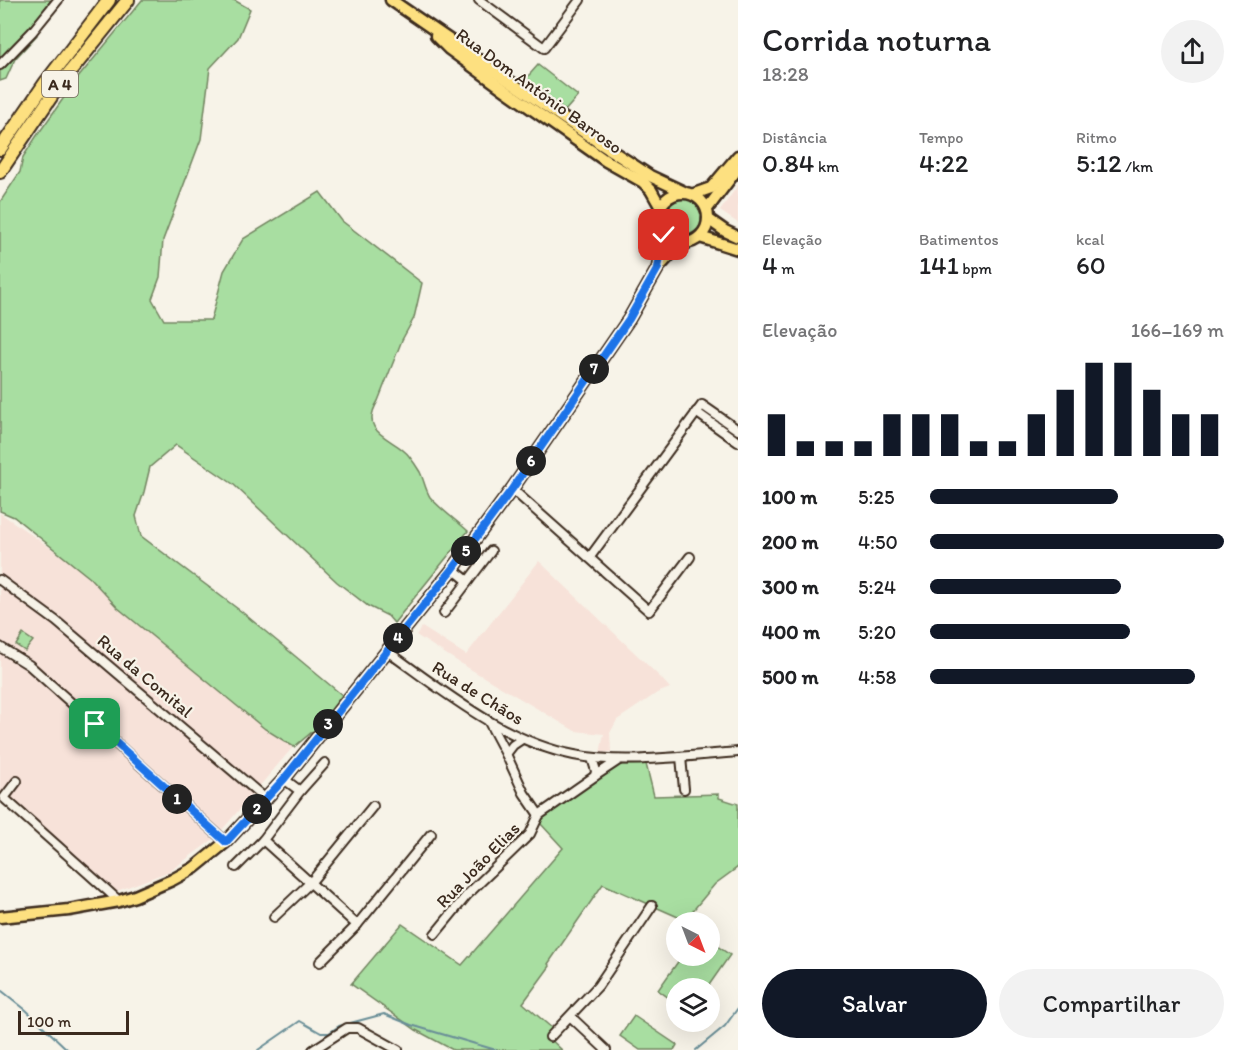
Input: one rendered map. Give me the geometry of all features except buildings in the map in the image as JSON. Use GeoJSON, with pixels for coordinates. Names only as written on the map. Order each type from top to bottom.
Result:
{"type":"FeatureCollection","features":[{"type":"Feature","properties":{"kind":"highway","name":"A 4"},"geometry":{"type":"LineString","coordinates":[[0,148],[46,82],[110,0]]}},
{"type":"Feature","properties":{"kind":"highway","name":"A 4"},"geometry":{"type":"LineString","coordinates":[[0,172],[57,88],[128,0]]}},
{"type":"Feature","properties":{"kind":"main road"},"geometry":{"type":"LineString","coordinates":[[394,1],[419,20]]}},
{"type":"Feature","properties":{"kind":"main road","name":"Rua Dom António Barroso"},"geometry":{"type":"LineString","coordinates":[[419,20],[477,57],[530,97],[659,181],[689,193]]}},
{"type":"Feature","properties":{"kind":"main road","name":"Rua Dom António Barroso"},"geometry":{"type":"LineString","coordinates":[[419,20],[449,49],[505,90],[606,161],[643,182],[651,190],[660,206]]}},
{"type":"Feature","properties":{"kind":"main road"},"geometry":{"type":"LineString","coordinates":[[738,156],[711,188],[674,194],[666,199],[660,206],[657,216],[658,226],[664,235],[672,241],[681,243],[691,242],[700,237],[706,229],[708,214],[738,168]]}},
{"type":"Feature","properties":{"kind":"main road"},"geometry":{"type":"LineString","coordinates":[[689,193],[702,201],[708,214],[725,231],[738,237]]}},
{"type":"Feature","properties":{"kind":"main road"},"geometry":{"type":"LineString","coordinates":[[658,268],[664,235]]}},
{"type":"Feature","properties":{"kind":"main road"},"geometry":{"type":"LineString","coordinates":[[700,237],[738,249]]}},
{"type":"Feature","properties":{"kind":"main road"},"geometry":{"type":"LineString","coordinates":[[0,917],[69,910],[119,901],[172,880],[194,868],[226,842],[267,800],[453,569],[512,489],[629,319],[658,268],[681,243]]}},
{"type":"Feature","properties":{"kind":"street"},"geometry":{"type":"LineString","coordinates":[[0,65],[32,32],[58,0]]}},
{"type":"Feature","properties":{"kind":"street"},"geometry":{"type":"LineString","coordinates":[[479,0],[544,48],[580,0]]}},
{"type":"Feature","properties":{"kind":"street"},"geometry":{"type":"LineString","coordinates":[[590,557],[702,405],[738,430]]}},
{"type":"Feature","properties":{"kind":"street"},"geometry":{"type":"LineString","coordinates":[[696,412],[738,442]]}},
{"type":"Feature","properties":{"kind":"street"},"geometry":{"type":"LineString","coordinates":[[512,489],[649,611],[690,556]]}},
{"type":"Feature","properties":{"kind":"street"},"geometry":{"type":"LineString","coordinates":[[444,613],[491,551]]}},
{"type":"Feature","properties":{"kind":"street"},"geometry":{"type":"LineString","coordinates":[[453,569],[468,581]]}},
{"type":"Feature","properties":{"kind":"street","name":"Rua da Comital"},"geometry":{"type":"LineString","coordinates":[[0,580],[56,621],[267,800]]}},
{"type":"Feature","properties":{"kind":"street"},"geometry":{"type":"LineString","coordinates":[[0,647],[29,665],[226,842]]}},
{"type":"Feature","properties":{"kind":"street","name":"Rua de Chãos"},"geometry":{"type":"LineString","coordinates":[[387,651],[488,721],[522,739],[546,748],[592,758],[619,760],[738,752]]}},
{"type":"Feature","properties":{"kind":"street"},"geometry":{"type":"LineString","coordinates":[[488,721],[524,793],[539,815],[619,760]]}},
{"type":"Feature","properties":{"kind":"street"},"geometry":{"type":"LineString","coordinates":[[506,754],[522,739]]}},
{"type":"Feature","properties":{"kind":"street"},"geometry":{"type":"LineString","coordinates":[[681,757],[684,789]]}},
{"type":"Feature","properties":{"kind":"street"},"geometry":{"type":"LineString","coordinates":[[592,758],[596,771],[595,776]]}},
{"type":"Feature","properties":{"kind":"street"},"geometry":{"type":"LineString","coordinates":[[236,867],[263,840],[300,791],[325,763]]}},
{"type":"Feature","properties":{"kind":"street"},"geometry":{"type":"LineString","coordinates":[[284,779],[300,791]]}},
{"type":"Feature","properties":{"kind":"street"},"geometry":{"type":"LineString","coordinates":[[17,781],[4,798],[119,901]]}},
{"type":"Feature","properties":{"kind":"street"},"geometry":{"type":"LineString","coordinates":[[274,917],[311,882],[373,807]]}},
{"type":"Feature","properties":{"kind":"street","name":"Rua João Elias"},"geometry":{"type":"LineString","coordinates":[[435,934],[467,895],[530,834],[539,815]]}},
{"type":"Feature","properties":{"kind":"street"},"geometry":{"type":"LineString","coordinates":[[320,962],[357,925],[431,834]]}},
{"type":"Feature","properties":{"kind":"street"},"geometry":{"type":"LineString","coordinates":[[263,840],[357,925]]}},
{"type":"Feature","properties":{"kind":"street"},"geometry":{"type":"LineString","coordinates":[[550,1037],[571,1017],[604,978],[652,906]]}},
{"type":"Feature","properties":{"kind":"street"},"geometry":{"type":"LineString","coordinates":[[571,1017],[606,1050]]}},
{"type":"Feature","properties":{"kind":"street"},"geometry":{"type":"LineString","coordinates":[[313,1050],[346,1028],[358,1028],[398,1050]]}},
{"type":"Feature","properties":{"kind":"shaded area"},"geometry":{"type":"Polygon","coordinates":[[[738,185],[738,223],[720,211],[738,185]]]}},
{"type":"Feature","properties":{"kind":"shaded area"},"geometry":{"type":"Polygon","coordinates":[[[0,513],[90,575],[293,747],[215,838],[170,871],[109,894],[0,798],[0,513]]]}},
{"type":"Feature","properties":{"kind":"shaded area"},"geometry":{"type":"Polygon","coordinates":[[[539,561],[670,688],[657,693],[617,720],[610,733],[611,752],[600,753],[604,734],[575,731],[416,635],[422,627],[466,655],[539,561]]]}},
{"type":"Feature","properties":{"kind":"green space"},"geometry":{"type":"Polygon","coordinates":[[[0,0],[51,0],[28,32],[37,35],[15,59],[6,79],[0,81],[0,0]]]}},
{"type":"Feature","properties":{"kind":"green space"},"geometry":{"type":"Polygon","coordinates":[[[142,0],[234,0],[250,9],[238,38],[210,68],[201,139],[163,240],[160,277],[152,299],[164,320],[211,320],[224,271],[243,239],[320,192],[342,221],[422,283],[414,318],[402,340],[373,412],[372,421],[375,429],[410,458],[420,472],[430,497],[468,531],[394,623],[388,616],[368,606],[337,582],[233,484],[176,445],[150,467],[136,516],[141,536],[242,612],[342,695],[319,726],[294,747],[265,729],[118,608],[90,578],[14,517],[0,511],[0,202],[20,172],[23,157],[36,137],[77,79],[142,0]]]}},
{"type":"Feature","properties":{"kind":"green space"},"geometry":{"type":"Polygon","coordinates":[[[538,65],[578,96],[564,112],[521,84],[538,65]]]}},
{"type":"Feature","properties":{"kind":"green space"},"geometry":{"type":"Polygon","coordinates":[[[684,199],[696,205],[702,217],[696,229],[684,235],[672,229],[666,217],[672,205],[684,199]]]}},
{"type":"Feature","properties":{"kind":"green space"},"geometry":{"type":"Polygon","coordinates":[[[23,634],[33,641],[25,651],[16,645],[23,634]]]}},
{"type":"Feature","properties":{"kind":"green space"},"geometry":{"type":"Polygon","coordinates":[[[646,764],[654,796],[719,794],[719,798],[738,804],[738,867],[715,884],[692,912],[667,912],[603,884],[523,1003],[553,1029],[547,1036],[562,1050],[453,1050],[416,1030],[351,984],[402,924],[462,965],[563,848],[540,823],[544,817],[618,765],[646,764]]]}},
{"type":"Feature","properties":{"kind":"green space"},"geometry":{"type":"Polygon","coordinates":[[[720,948],[730,955],[714,978],[666,978],[675,966],[720,966],[720,948]]]}},
{"type":"Feature","properties":{"kind":"green space"},"geometry":{"type":"Polygon","coordinates":[[[666,979],[666,996],[658,990],[666,979]]]}},
{"type":"Feature","properties":{"kind":"green space"},"geometry":{"type":"Polygon","coordinates":[[[634,1016],[677,1045],[674,1050],[640,1050],[620,1036],[634,1016]]]}},
{"type":"Feature","properties":{"kind":"waterway"},"geometry":{"type":"LineString","coordinates":[[2,991],[26,1010],[68,1050]]}},
{"type":"Feature","properties":{"kind":"waterway"},"geometry":{"type":"LineString","coordinates":[[696,1050],[725,1026],[738,1008]]}},
{"type":"Feature","properties":{"kind":"waterway"},"geometry":{"type":"LineString","coordinates":[[258,1050],[300,1021],[321,1033],[329,1033],[339,1026],[384,1014],[411,1025],[496,1050]]}},
{"type":"Feature","properties":{"kind":"route"},"geometry":{"type":"LineString","coordinates":[[95,724],[226,842],[267,800],[453,569],[512,489],[629,319],[658,268],[664,235]]}}]}
